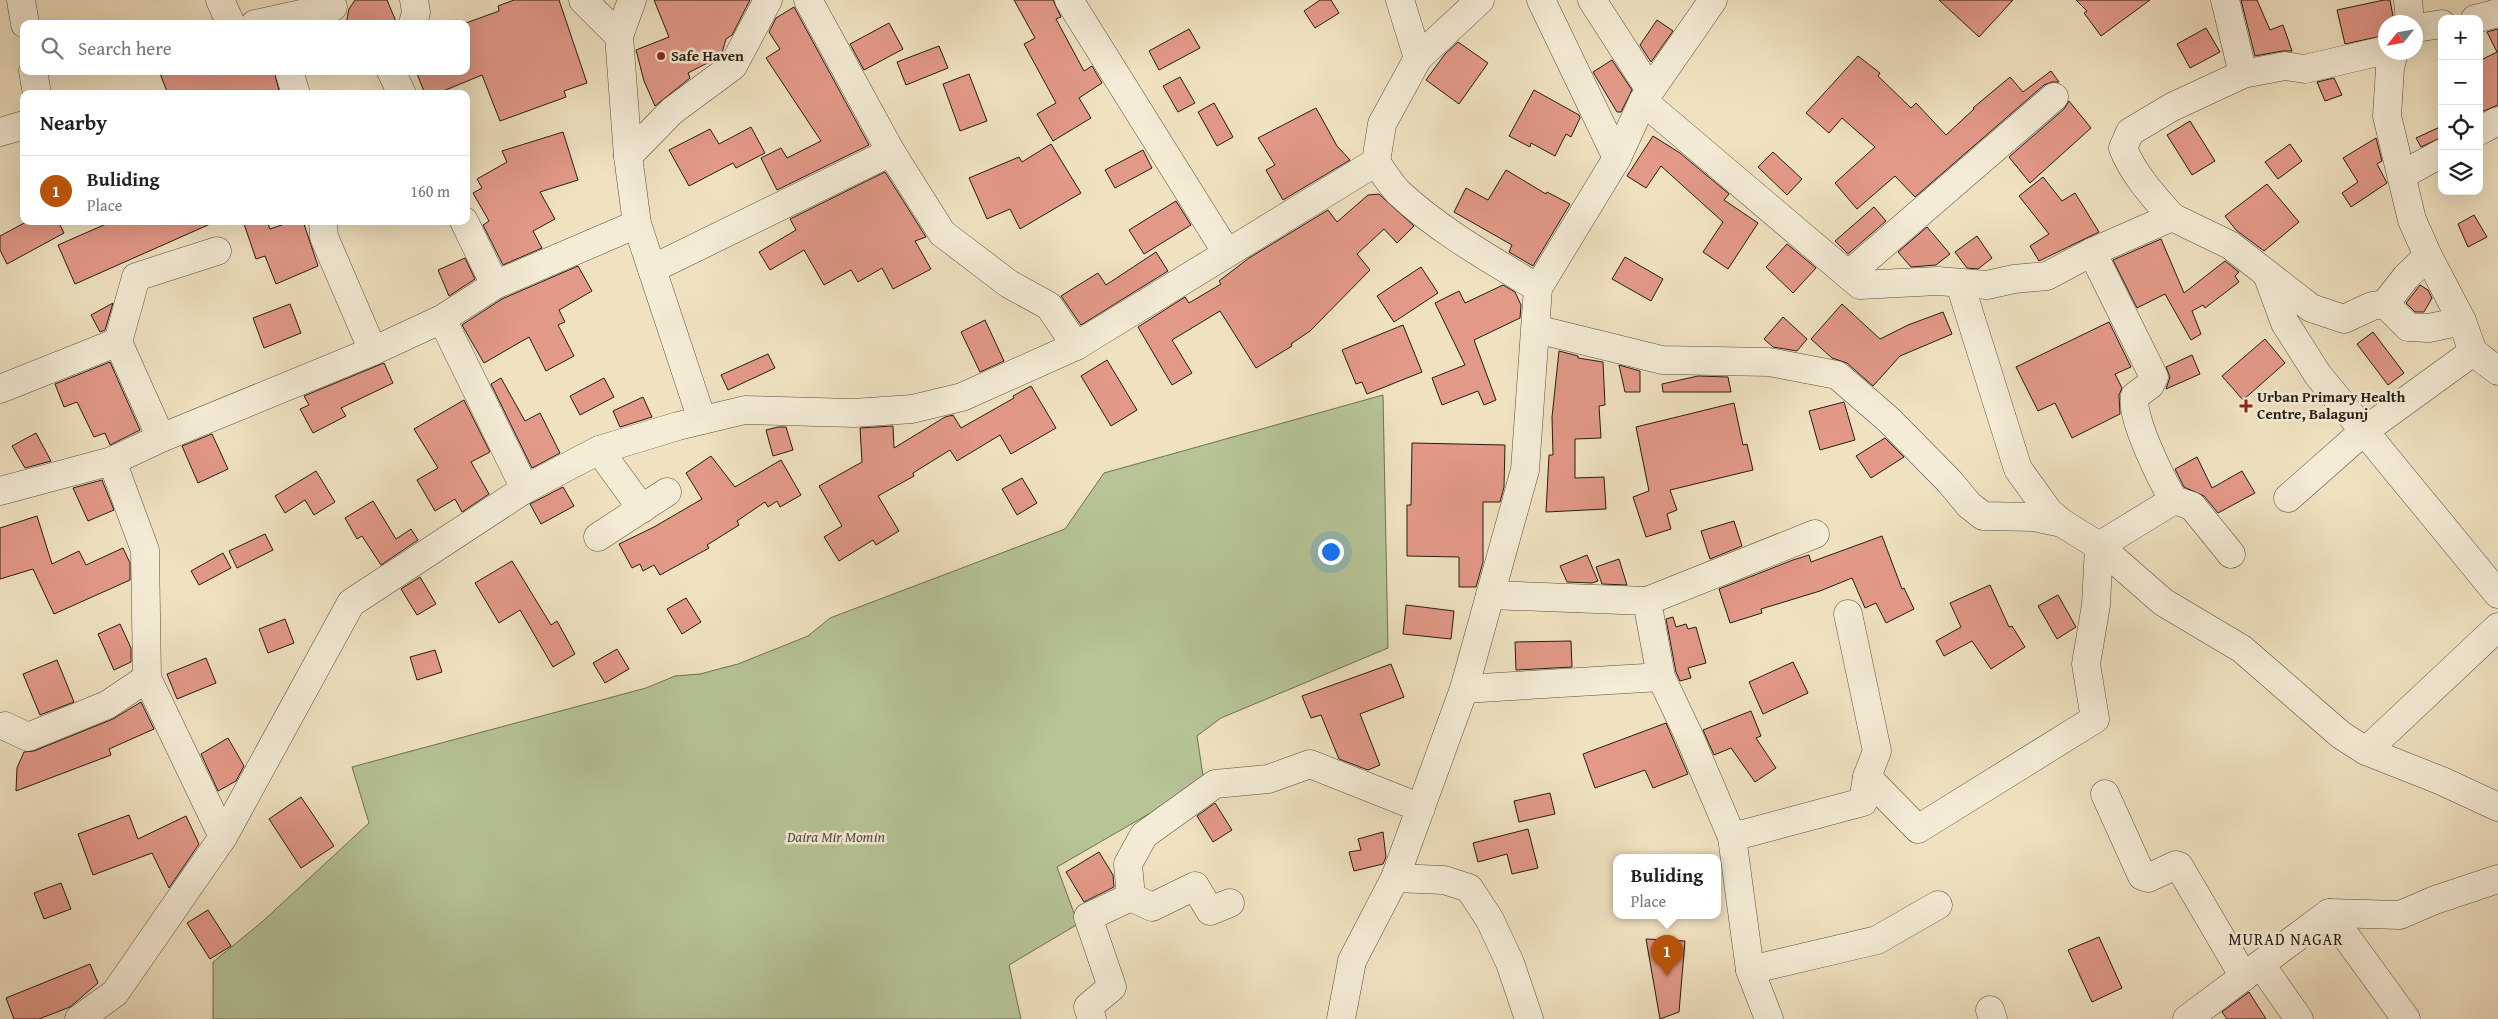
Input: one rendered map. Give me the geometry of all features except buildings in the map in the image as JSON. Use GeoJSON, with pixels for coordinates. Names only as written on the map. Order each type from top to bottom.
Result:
{"type":"FeatureCollection","features":[{"type":"Feature","properties":{"kind":"street"},"geometry":{"type":"LineString","coordinates":[[21,0],[24,20]]}},
{"type":"Feature","properties":{"kind":"street"},"geometry":{"type":"LineString","coordinates":[[220,0],[229,20]]}},
{"type":"Feature","properties":{"kind":"street"},"geometry":{"type":"LineString","coordinates":[[414,0],[416,12],[414,20]]}},
{"type":"Feature","properties":{"kind":"street"},"geometry":{"type":"LineString","coordinates":[[583,0],[619,36]]}},
{"type":"Feature","properties":{"kind":"street"},"geometry":{"type":"LineString","coordinates":[[632,0],[619,36],[628,156],[637,224],[702,420]]}},
{"type":"Feature","properties":{"kind":"street"},"geometry":{"type":"LineString","coordinates":[[628,156],[672,111],[733,66],[768,0]]}},
{"type":"Feature","properties":{"kind":"street"},"geometry":{"type":"LineString","coordinates":[[808,0],[891,152],[942,233],[1009,284],[1049,306],[1076,346]]}},
{"type":"Feature","properties":{"kind":"street"},"geometry":{"type":"LineString","coordinates":[[1069,0],[1227,253]]}},
{"type":"Feature","properties":{"kind":"street"},"geometry":{"type":"LineString","coordinates":[[1400,0],[1418,58]]}},
{"type":"Feature","properties":{"kind":"street"},"geometry":{"type":"LineString","coordinates":[[1480,0],[1418,58],[1382,124],[1376,162],[1398,192],[1446,230],[1464,244],[1538,288]]}},
{"type":"Feature","properties":{"kind":"street"},"geometry":{"type":"LineString","coordinates":[[1541,0],[1616,158]]}},
{"type":"Feature","properties":{"kind":"street"},"geometry":{"type":"LineString","coordinates":[[1592,0],[1647,96],[1860,284],[1938,281],[1987,285],[2014,279],[2047,276],[2092,252],[2172,218]]}},
{"type":"Feature","properties":{"kind":"street"},"geometry":{"type":"LineString","coordinates":[[1341,1019],[1352,961],[1395,878],[1464,689],[1525,470],[1538,288],[1616,158],[1647,96],[1713,0]]}},
{"type":"Feature","properties":{"kind":"street"},"geometry":{"type":"LineString","coordinates":[[2225,0],[2243,74]]}},
{"type":"Feature","properties":{"kind":"street"},"geometry":{"type":"LineString","coordinates":[[2408,0],[2409,15]]}},
{"type":"Feature","properties":{"kind":"street"},"geometry":{"type":"LineString","coordinates":[[283,20],[334,10]]}},
{"type":"Feature","properties":{"kind":"street"},"geometry":{"type":"LineString","coordinates":[[2483,17],[2498,13]]}},
{"type":"Feature","properties":{"kind":"street"},"geometry":{"type":"LineString","coordinates":[[2423,27],[2438,25]]}},
{"type":"Feature","properties":{"kind":"street"},"geometry":{"type":"LineString","coordinates":[[2378,52],[2305,69],[2285,66],[2243,74],[2172,107],[2130,132],[2124,148],[2128,160],[2152,196],[2172,218],[2230,245],[2268,277],[2311,308],[2344,319],[2372,306],[2385,304],[2406,277],[2428,256]]}},
{"type":"Feature","properties":{"kind":"street"},"geometry":{"type":"LineString","coordinates":[[2392,60],[2387,116],[2412,220],[2428,256],[2462,321],[2473,352],[2498,371]]}},
{"type":"Feature","properties":{"kind":"street"},"geometry":{"type":"LineString","coordinates":[[34,75],[36,90]]}},
{"type":"Feature","properties":{"kind":"street"},"geometry":{"type":"LineString","coordinates":[[290,75],[295,90]]}},
{"type":"Feature","properties":{"kind":"street"},"geometry":{"type":"LineString","coordinates":[[394,75],[400,90]]}},
{"type":"Feature","properties":{"kind":"street"},"geometry":{"type":"LineString","coordinates":[[1848,275],[2054,97]]}},
{"type":"Feature","properties":{"kind":"street"},"geometry":{"type":"LineString","coordinates":[[2483,129],[2498,121]]}},
{"type":"Feature","properties":{"kind":"street"},"geometry":{"type":"LineString","coordinates":[[0,132],[20,126]]}},
{"type":"Feature","properties":{"kind":"street"},"geometry":{"type":"LineString","coordinates":[[652,269],[891,152]]}},
{"type":"Feature","properties":{"kind":"street"},"geometry":{"type":"LineString","coordinates":[[2402,175],[2438,155]]}},
{"type":"Feature","properties":{"kind":"street"},"geometry":{"type":"LineString","coordinates":[[79,1019],[116,992],[223,837],[350,603],[525,489],[600,450],[702,420],[744,410],[854,413],[912,409],[962,396],[1076,346],[1376,162]]}},
{"type":"Feature","properties":{"kind":"street"},"geometry":{"type":"LineString","coordinates":[[0,491],[112,461],[161,438],[373,351],[442,318],[495,285],[637,224]]}},
{"type":"Feature","properties":{"kind":"street"},"geometry":{"type":"LineString","coordinates":[[323,225],[324,236],[373,351]]}},
{"type":"Feature","properties":{"kind":"street"},"geometry":{"type":"LineString","coordinates":[[466,225],[495,285]]}},
{"type":"Feature","properties":{"kind":"street"},"geometry":{"type":"LineString","coordinates":[[161,438],[118,342],[136,277],[217,251]]}},
{"type":"Feature","properties":{"kind":"street"},"geometry":{"type":"LineString","coordinates":[[2092,252],[2152,371],[2154,381],[2135,396],[2134,411],[2165,486],[2174,500],[2192,506],[2231,554]]}},
{"type":"Feature","properties":{"kind":"street"},"geometry":{"type":"LineString","coordinates":[[2268,277],[2285,323],[2318,375],[2498,594]]}},
{"type":"Feature","properties":{"kind":"street"},"geometry":{"type":"LineString","coordinates":[[1960,284],[2018,469],[2049,512],[2062,523],[2099,546],[2163,602],[2242,648],[2341,735],[2366,751],[2442,781],[2498,807]]}},
{"type":"Feature","properties":{"kind":"street"},"geometry":{"type":"LineString","coordinates":[[2385,304],[2408,327],[2429,328],[2462,321]]}},
{"type":"Feature","properties":{"kind":"street"},"geometry":{"type":"LineString","coordinates":[[442,318],[525,489]]}},
{"type":"Feature","properties":{"kind":"street"},"geometry":{"type":"LineString","coordinates":[[1536,328],[1662,360],[1769,362],[1837,375],[1889,420],[1950,482],[1969,505],[1983,516],[2033,517],[2062,523]]}},
{"type":"Feature","properties":{"kind":"street"},"geometry":{"type":"LineString","coordinates":[[0,389],[118,342]]}},
{"type":"Feature","properties":{"kind":"street"},"geometry":{"type":"LineString","coordinates":[[2288,498],[2364,431],[2473,352]]}},
{"type":"Feature","properties":{"kind":"street"},"geometry":{"type":"LineString","coordinates":[[600,450],[642,509]]}},
{"type":"Feature","properties":{"kind":"street"},"geometry":{"type":"LineString","coordinates":[[112,461],[145,550],[147,678],[223,837]]}},
{"type":"Feature","properties":{"kind":"street"},"geometry":{"type":"LineString","coordinates":[[598,537],[667,492]]}},
{"type":"Feature","properties":{"kind":"street"},"geometry":{"type":"LineString","coordinates":[[2099,546],[2174,500]]}},
{"type":"Feature","properties":{"kind":"street"},"geometry":{"type":"LineString","coordinates":[[1490,595],[1647,601],[1815,534]]}},
{"type":"Feature","properties":{"kind":"street"},"geometry":{"type":"LineString","coordinates":[[1867,777],[1918,829],[2095,719],[2086,664],[2096,605],[2099,546]]}},
{"type":"Feature","properties":{"kind":"street"},"geometry":{"type":"LineString","coordinates":[[1647,601],[1661,677],[1689,736],[1732,837],[1750,970],[1769,1019]]}},
{"type":"Feature","properties":{"kind":"street"},"geometry":{"type":"LineString","coordinates":[[1732,837],[1863,802],[1867,777],[1877,751],[1848,614]]}},
{"type":"Feature","properties":{"kind":"street"},"geometry":{"type":"LineString","coordinates":[[2366,751],[2498,627]]}},
{"type":"Feature","properties":{"kind":"street"},"geometry":{"type":"LineString","coordinates":[[1464,689],[1661,677]]}},
{"type":"Feature","properties":{"kind":"street"},"geometry":{"type":"LineString","coordinates":[[2,728],[28,737],[108,705],[147,678]]}},
{"type":"Feature","properties":{"kind":"street"},"geometry":{"type":"LineString","coordinates":[[1131,897],[1128,864],[1144,835],[1215,784],[1268,779],[1310,764],[1420,808]]}},
{"type":"Feature","properties":{"kind":"street"},"geometry":{"type":"LineString","coordinates":[[2105,794],[2142,876],[2148,878],[2176,865],[2179,866],[2252,971],[2299,1019]]}},
{"type":"Feature","properties":{"kind":"street"},"geometry":{"type":"LineString","coordinates":[[1395,878],[1444,880],[1469,888],[1490,920],[1510,963],[1529,1019]]}},
{"type":"Feature","properties":{"kind":"street"},"geometry":{"type":"LineString","coordinates":[[2187,1019],[2329,913],[2400,915],[2435,900],[2498,879]]}},
{"type":"Feature","properties":{"kind":"street"},"geometry":{"type":"LineString","coordinates":[[1131,897],[1152,907],[1195,886],[1210,911],[1230,903]]}},
{"type":"Feature","properties":{"kind":"street"},"geometry":{"type":"LineString","coordinates":[[1092,1019],[1088,1008],[1112,987],[1088,917],[1131,897]]}},
{"type":"Feature","properties":{"kind":"street"},"geometry":{"type":"LineString","coordinates":[[1750,970],[1878,940],[1938,905]]}},
{"type":"Feature","properties":{"kind":"street"},"geometry":{"type":"LineString","coordinates":[[2329,913],[2406,1019]]}},
{"type":"Feature","properties":{"kind":"green space","name":"Daira Mir Momin"},"geometry":{"type":"Polygon","coordinates":[[[1383,395],[1388,648],[1221,718],[1197,736],[1204,782],[1057,867],[1078,924],[1009,965],[1021,1019],[213,1019],[213,962],[262,922],[369,823],[352,767],[646,688],[675,676],[700,674],[738,664],[808,636],[830,618],[1065,529],[1104,473],[1383,395]]]}},
{"type":"Feature","properties":{"kind":"place","name":"Safe Haven"},"geometry":{"type":"Point","coordinates":[661,56]}},
{"type":"Feature","properties":{"kind":"place","name":"Urban Primary Health Centre, Balagunj"},"geometry":{"type":"Point","coordinates":[2246,406]}},
{"type":"Feature","properties":{"kind":"place","name":"Buliding"},"geometry":{"type":"Point","coordinates":[1667,976]}},
{"type":"Feature","properties":{"kind":"district","name":"MURAD NAGAR"},"geometry":{"type":"Point","coordinates":[2286,939]}}]}
